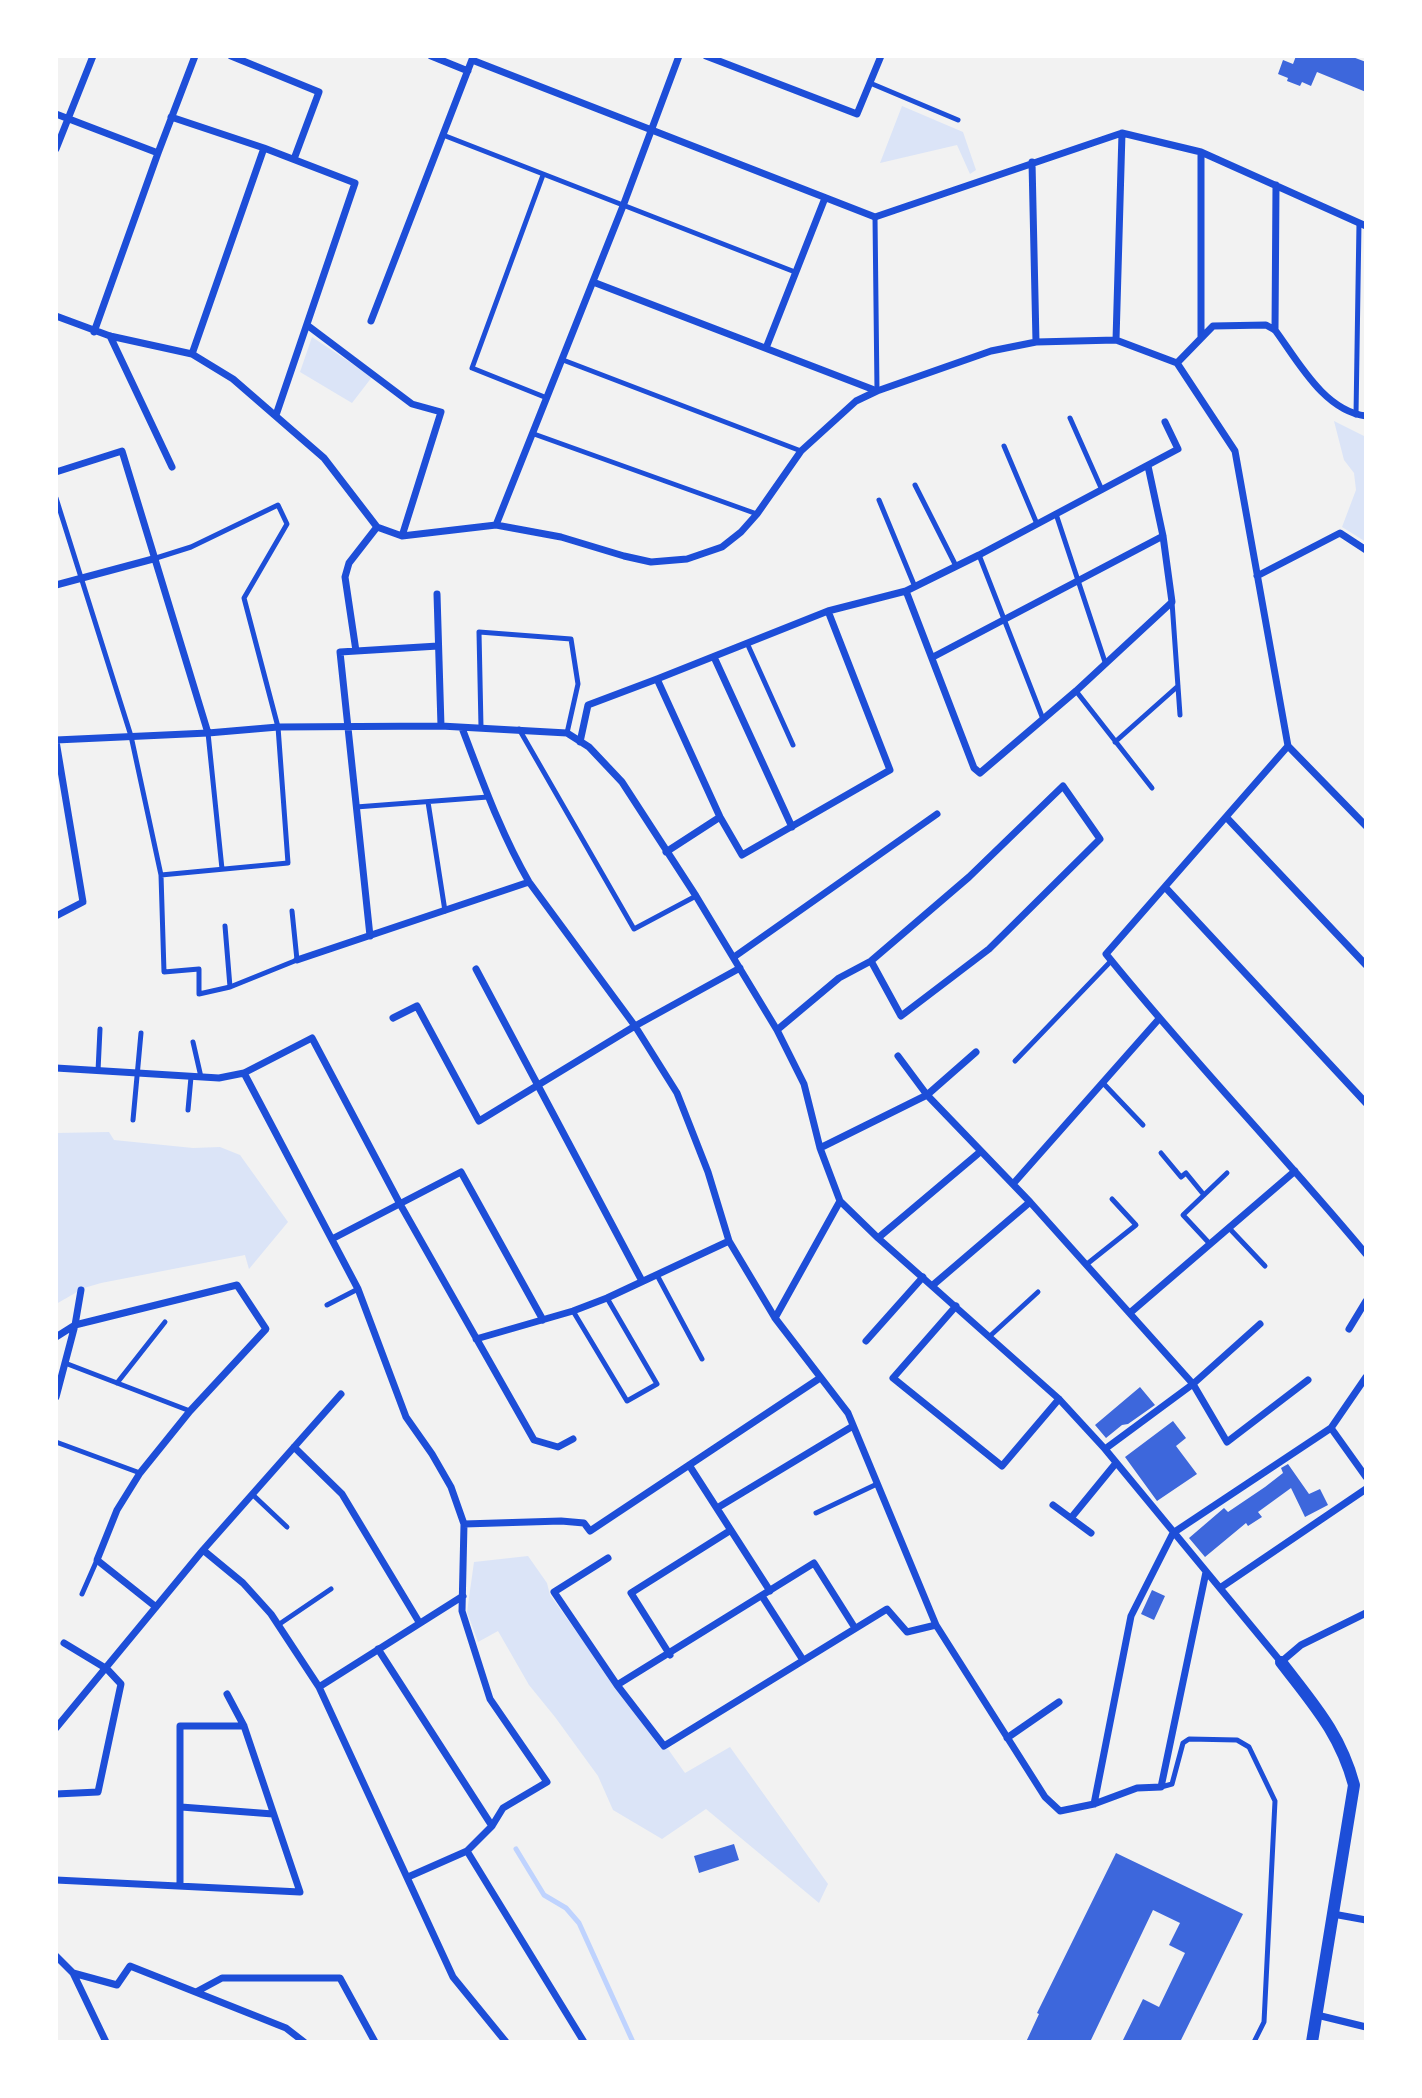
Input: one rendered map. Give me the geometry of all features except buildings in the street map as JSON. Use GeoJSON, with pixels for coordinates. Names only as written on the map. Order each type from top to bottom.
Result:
{"type":"FeatureCollection","features":[{"type":"Feature","properties":{"kind":"street"},"geometry":{"type":"LineString","coordinates":[[56,149],[93,56]]}},
{"type":"Feature","properties":{"kind":"street"},"geometry":{"type":"LineString","coordinates":[[94,332],[195,56]]}},
{"type":"Feature","properties":{"kind":"street"},"geometry":{"type":"LineString","coordinates":[[231,56],[319,92],[294,159]]}},
{"type":"Feature","properties":{"kind":"street"},"geometry":{"type":"LineString","coordinates":[[431,56],[467,71]]}},
{"type":"Feature","properties":{"kind":"street"},"geometry":{"type":"LineString","coordinates":[[496,525],[623,206],[678,56]]}},
{"type":"Feature","properties":{"kind":"street"},"geometry":{"type":"LineString","coordinates":[[706,56],[857,114],[880,56]]}},
{"type":"Feature","properties":{"kind":"street"},"geometry":{"type":"LineString","coordinates":[[372,321],[472,58],[875,217],[1122,133],[1200,152],[1363,224]]}},
{"type":"Feature","properties":{"kind":"street"},"geometry":{"type":"LineString","coordinates":[[56,114],[158,153]]}},
{"type":"Feature","properties":{"kind":"street"},"geometry":{"type":"LineString","coordinates":[[171,117],[264,148],[355,183],[276,415]]}},
{"type":"Feature","properties":{"kind":"street"},"geometry":{"type":"LineString","coordinates":[[1116,340],[1122,133]]}},
{"type":"Feature","properties":{"kind":"street"},"geometry":{"type":"LineString","coordinates":[[192,354],[264,148]]}},
{"type":"Feature","properties":{"kind":"street"},"geometry":{"type":"LineString","coordinates":[[1200,152],[1201,338]]}},
{"type":"Feature","properties":{"kind":"street"},"geometry":{"type":"LineString","coordinates":[[1032,162],[1036,342]]}},
{"type":"Feature","properties":{"kind":"street"},"geometry":{"type":"LineString","coordinates":[[1275,330],[1276,185]]}},
{"type":"Feature","properties":{"kind":"street"},"geometry":{"type":"LineString","coordinates":[[766,348],[825,198]]}},
{"type":"Feature","properties":{"kind":"street"},"geometry":{"type":"LineString","coordinates":[[593,282],[877,391]]}},
{"type":"Feature","properties":{"kind":"street"},"geometry":{"type":"LineString","coordinates":[[56,316],[94,332],[192,354],[233,379],[324,458],[377,527],[402,536],[496,525],[561,537],[652,562],[687,559],[722,547],[741,532],[757,514],[802,451],[856,401],[877,391],[991,351],[1036,342],[1116,340],[1177,363],[1235,451],[1288,746],[1366,826]]}},
{"type":"Feature","properties":{"kind":"street"},"geometry":{"type":"LineString","coordinates":[[307,325],[412,404],[441,412],[402,536]]}},
{"type":"Feature","properties":{"kind":"street"},"geometry":{"type":"LineString","coordinates":[[1177,363],[1213,326],[1266,325],[1275,330],[1323,394],[1356,415],[1366,416]]}},
{"type":"Feature","properties":{"kind":"street"},"geometry":{"type":"LineString","coordinates":[[110,336],[172,467]]}},
{"type":"Feature","properties":{"kind":"street"},"geometry":{"type":"LineString","coordinates":[[580,741],[587,705],[657,680],[828,611],[906,591],[1147,466],[1178,449],[1165,422]]}},
{"type":"Feature","properties":{"kind":"street"},"geometry":{"type":"LineString","coordinates":[[56,472],[122,451],[208,733]]}},
{"type":"Feature","properties":{"kind":"street"},"geometry":{"type":"LineString","coordinates":[[906,591],[974,768],[980,773],[1076,691],[1172,602],[1163,536],[1147,466]]}},
{"type":"Feature","properties":{"kind":"street"},"geometry":{"type":"LineString","coordinates":[[356,651],[345,577],[349,563],[377,527]]}},
{"type":"Feature","properties":{"kind":"street"},"geometry":{"type":"LineString","coordinates":[[1257,576],[1340,533],[1366,550]]}},
{"type":"Feature","properties":{"kind":"street"},"geometry":{"type":"LineString","coordinates":[[933,657],[1163,536]]}},
{"type":"Feature","properties":{"kind":"street"},"geometry":{"type":"LineString","coordinates":[[56,586],[153,559]]}},
{"type":"Feature","properties":{"kind":"street"},"geometry":{"type":"LineString","coordinates":[[437,594],[441,726]]}},
{"type":"Feature","properties":{"kind":"street"},"geometry":{"type":"LineString","coordinates":[[657,680],[720,817],[742,855],[890,770],[828,611]]}},
{"type":"Feature","properties":{"kind":"street"},"geometry":{"type":"LineString","coordinates":[[370,936],[340,652],[438,646]]}},
{"type":"Feature","properties":{"kind":"street"},"geometry":{"type":"LineString","coordinates":[[715,657],[792,827]]}},
{"type":"Feature","properties":{"kind":"street"},"geometry":{"type":"LineString","coordinates":[[56,916],[83,902],[56,741],[278,727],[441,726],[566,733],[598,754],[622,782],[696,896],[777,1030],[804,1084],[820,1148],[840,1201],[1059,1399],[1105,1449],[1281,1662],[1335,1735],[1360,1784],[1333,1914],[1312,2042]]}},
{"type":"Feature","properties":{"kind":"street"},"geometry":{"type":"LineString","coordinates":[[462,727],[488,797],[517,862],[635,1026],[677,1093],[708,1172],[729,1241],[775,1318],[848,1413],[936,1625],[1045,1797],[1060,1811],[1094,1804],[1137,1788],[1161,1787],[1206,1572]]}},
{"type":"Feature","properties":{"kind":"street"},"geometry":{"type":"LineString","coordinates":[[1288,746],[1106,954],[1158,1020],[1366,1254]]}},
{"type":"Feature","properties":{"kind":"street"},"geometry":{"type":"LineString","coordinates":[[777,1030],[839,978],[871,961],[969,877],[1063,786],[1100,839],[989,949],[901,1016],[871,961]]}},
{"type":"Feature","properties":{"kind":"street"},"geometry":{"type":"LineString","coordinates":[[734,957],[937,814]]}},
{"type":"Feature","properties":{"kind":"street"},"geometry":{"type":"LineString","coordinates":[[666,852],[720,817]]}},
{"type":"Feature","properties":{"kind":"street"},"geometry":{"type":"LineString","coordinates":[[1227,818],[1366,965]]}},
{"type":"Feature","properties":{"kind":"street"},"geometry":{"type":"LineString","coordinates":[[297,960],[529,882]]}},
{"type":"Feature","properties":{"kind":"street"},"geometry":{"type":"LineString","coordinates":[[1164,887],[1366,1103]]}},
{"type":"Feature","properties":{"kind":"street"},"geometry":{"type":"LineString","coordinates":[[393,1018],[417,1006],[479,1121],[635,1026],[740,968]]}},
{"type":"Feature","properties":{"kind":"street"},"geometry":{"type":"LineString","coordinates":[[477,970],[642,1281]]}},
{"type":"Feature","properties":{"kind":"street"},"geometry":{"type":"LineString","coordinates":[[1013,1184],[1158,1020]]}},
{"type":"Feature","properties":{"kind":"street"},"geometry":{"type":"LineString","coordinates":[[56,1068],[219,1078],[244,1073],[312,1038],[400,1204],[534,1440],[558,1447],[573,1439]]}},
{"type":"Feature","properties":{"kind":"street"},"geometry":{"type":"LineString","coordinates":[[820,1148],[927,1095],[975,1052]]}},
{"type":"Feature","properties":{"kind":"street"},"geometry":{"type":"LineString","coordinates":[[898,1056],[927,1095],[1030,1202],[1193,1384],[1227,1442],[1308,1380]]}},
{"type":"Feature","properties":{"kind":"street"},"geometry":{"type":"LineString","coordinates":[[244,1073],[358,1289],[406,1417],[451,1487],[464,1524],[462,1611],[490,1699],[547,1782],[503,1808],[492,1826],[467,1851],[408,1877]]}},
{"type":"Feature","properties":{"kind":"street"},"geometry":{"type":"LineString","coordinates":[[878,1238],[981,1152]]}},
{"type":"Feature","properties":{"kind":"street"},"geometry":{"type":"LineString","coordinates":[[1131,1312],[1295,1171]]}},
{"type":"Feature","properties":{"kind":"street"},"geometry":{"type":"LineString","coordinates":[[332,1239],[461,1172],[542,1320]]}},
{"type":"Feature","properties":{"kind":"street"},"geometry":{"type":"LineString","coordinates":[[775,1318],[840,1201]]}},
{"type":"Feature","properties":{"kind":"street"},"geometry":{"type":"LineString","coordinates":[[933,1285],[1030,1202]]}},
{"type":"Feature","properties":{"kind":"street"},"geometry":{"type":"LineString","coordinates":[[476,1339],[573,1311],[607,1298],[729,1241]]}},
{"type":"Feature","properties":{"kind":"street"},"geometry":{"type":"LineString","coordinates":[[866,1340],[923,1277]]}},
{"type":"Feature","properties":{"kind":"street"},"geometry":{"type":"LineString","coordinates":[[56,1337],[75,1325],[237,1285],[266,1329],[190,1411],[140,1473],[117,1510],[97,1560],[156,1607]]}},
{"type":"Feature","properties":{"kind":"street"},"geometry":{"type":"LineString","coordinates":[[56,1397],[75,1325],[81,1290]]}},
{"type":"Feature","properties":{"kind":"street"},"geometry":{"type":"LineString","coordinates":[[1349,1329],[1366,1301]]}},
{"type":"Feature","properties":{"kind":"street"},"geometry":{"type":"LineString","coordinates":[[956,1306],[892,1378],[1002,1466],[1059,1399]]}},
{"type":"Feature","properties":{"kind":"street"},"geometry":{"type":"LineString","coordinates":[[1105,1449],[1193,1384],[1260,1324]]}},
{"type":"Feature","properties":{"kind":"street"},"geometry":{"type":"LineString","coordinates":[[1094,1804],[1131,1616],[1173,1533],[1331,1428],[1366,1377]]}},
{"type":"Feature","properties":{"kind":"street"},"geometry":{"type":"LineString","coordinates":[[464,1524],[561,1521],[584,1524],[590,1531],[820,1378]]}},
{"type":"Feature","properties":{"kind":"street"},"geometry":{"type":"LineString","coordinates":[[56,1728],[203,1550],[341,1394]]}},
{"type":"Feature","properties":{"kind":"street"},"geometry":{"type":"LineString","coordinates":[[717,1508],[853,1426]]}},
{"type":"Feature","properties":{"kind":"street"},"geometry":{"type":"LineString","coordinates":[[1331,1428],[1366,1477]]}},
{"type":"Feature","properties":{"kind":"street"},"geometry":{"type":"LineString","coordinates":[[294,1447],[342,1494],[419,1622]]}},
{"type":"Feature","properties":{"kind":"street"},"geometry":{"type":"LineString","coordinates":[[1071,1518],[1116,1463]]}},
{"type":"Feature","properties":{"kind":"street"},"geometry":{"type":"LineString","coordinates":[[689,1465],[770,1591]]}},
{"type":"Feature","properties":{"kind":"street"},"geometry":{"type":"LineString","coordinates":[[1220,1588],[1366,1489]]}},
{"type":"Feature","properties":{"kind":"street"},"geometry":{"type":"LineString","coordinates":[[1053,1505],[1091,1533]]}},
{"type":"Feature","properties":{"kind":"street"},"geometry":{"type":"LineString","coordinates":[[670,1655],[631,1593],[731,1530]]}},
{"type":"Feature","properties":{"kind":"street"},"geometry":{"type":"LineString","coordinates":[[203,1550],[243,1583],[278,1625],[319,1687],[453,1977],[506,2042]]}},
{"type":"Feature","properties":{"kind":"street"},"geometry":{"type":"LineString","coordinates":[[607,1558],[554,1592],[617,1685],[664,1746],[887,1609],[907,1633],[936,1625]]}},
{"type":"Feature","properties":{"kind":"street"},"geometry":{"type":"LineString","coordinates":[[617,1685],[670,1655],[814,1563],[855,1628]]}},
{"type":"Feature","properties":{"kind":"street"},"geometry":{"type":"LineString","coordinates":[[319,1687],[463,1596]]}},
{"type":"Feature","properties":{"kind":"street"},"geometry":{"type":"LineString","coordinates":[[762,1596],[803,1660]]}},
{"type":"Feature","properties":{"kind":"street"},"geometry":{"type":"LineString","coordinates":[[1281,1662],[1301,1644],[1366,1613]]}},
{"type":"Feature","properties":{"kind":"street"},"geometry":{"type":"LineString","coordinates":[[56,1794],[98,1792],[121,1684],[107,1669],[64,1643]]}},
{"type":"Feature","properties":{"kind":"street"},"geometry":{"type":"LineString","coordinates":[[377,1648],[492,1826]]}},
{"type":"Feature","properties":{"kind":"street"},"geometry":{"type":"LineString","coordinates":[[56,1880],[300,1892],[244,1726],[228,1694]]}},
{"type":"Feature","properties":{"kind":"street"},"geometry":{"type":"LineString","coordinates":[[1007,1738],[1059,1702]]}},
{"type":"Feature","properties":{"kind":"street"},"geometry":{"type":"LineString","coordinates":[[180,1885],[180,1726],[244,1726]]}},
{"type":"Feature","properties":{"kind":"street"},"geometry":{"type":"LineString","coordinates":[[181,1807],[273,1814]]}},
{"type":"Feature","properties":{"kind":"street"},"geometry":{"type":"LineString","coordinates":[[467,1851],[584,2042]]}},
{"type":"Feature","properties":{"kind":"street"},"geometry":{"type":"LineString","coordinates":[[1333,1914],[1366,1920]]}},
{"type":"Feature","properties":{"kind":"street"},"geometry":{"type":"LineString","coordinates":[[56,1956],[73,1973],[106,2042]]}},
{"type":"Feature","properties":{"kind":"street"},"geometry":{"type":"LineString","coordinates":[[73,1973],[117,1985],[130,1966],[286,2028],[304,2042]]}},
{"type":"Feature","properties":{"kind":"street"},"geometry":{"type":"LineString","coordinates":[[196,1992],[222,1978],[340,1978],[375,2042]]}},
{"type":"Feature","properties":{"kind":"street"},"geometry":{"type":"LineString","coordinates":[[1317,2015],[1366,2027]]}},
{"type":"Feature","properties":{"kind":"lane"},"geometry":{"type":"LineString","coordinates":[[870,83],[958,120]]}},
{"type":"Feature","properties":{"kind":"lane"},"geometry":{"type":"LineString","coordinates":[[443,135],[795,272]]}},
{"type":"Feature","properties":{"kind":"lane"},"geometry":{"type":"LineString","coordinates":[[543,175],[472,368],[547,398]]}},
{"type":"Feature","properties":{"kind":"lane"},"geometry":{"type":"LineString","coordinates":[[875,217],[877,391]]}},
{"type":"Feature","properties":{"kind":"lane"},"geometry":{"type":"LineString","coordinates":[[1356,415],[1363,224]]}},
{"type":"Feature","properties":{"kind":"lane"},"geometry":{"type":"LineString","coordinates":[[563,360],[802,451]]}},
{"type":"Feature","properties":{"kind":"lane"},"geometry":{"type":"LineString","coordinates":[[1070,418],[1102,490]]}},
{"type":"Feature","properties":{"kind":"lane"},"geometry":{"type":"LineString","coordinates":[[534,434],[757,514]]}},
{"type":"Feature","properties":{"kind":"lane"},"geometry":{"type":"LineString","coordinates":[[1004,446],[1037,524]]}},
{"type":"Feature","properties":{"kind":"lane"},"geometry":{"type":"LineString","coordinates":[[915,485],[956,566]]}},
{"type":"Feature","properties":{"kind":"lane"},"geometry":{"type":"LineString","coordinates":[[56,498],[131,736],[161,875],[164,972],[199,969],[199,994],[230,987],[297,960],[292,911]]}},
{"type":"Feature","properties":{"kind":"lane"},"geometry":{"type":"LineString","coordinates":[[879,500],[915,587]]}},
{"type":"Feature","properties":{"kind":"lane"},"geometry":{"type":"LineString","coordinates":[[153,559],[191,547],[278,505],[287,524],[244,598],[278,727],[288,863],[161,875]]}},
{"type":"Feature","properties":{"kind":"lane"},"geometry":{"type":"LineString","coordinates":[[1056,514],[1105,662]]}},
{"type":"Feature","properties":{"kind":"lane"},"geometry":{"type":"LineString","coordinates":[[979,555],[1043,719]]}},
{"type":"Feature","properties":{"kind":"lane"},"geometry":{"type":"LineString","coordinates":[[1172,602],[1180,715]]}},
{"type":"Feature","properties":{"kind":"lane"},"geometry":{"type":"LineString","coordinates":[[481,727],[479,632],[571,639],[578,684],[566,733]]}},
{"type":"Feature","properties":{"kind":"lane"},"geometry":{"type":"LineString","coordinates":[[747,643],[793,745]]}},
{"type":"Feature","properties":{"kind":"lane"},"geometry":{"type":"LineString","coordinates":[[1115,742],[1178,686]]}},
{"type":"Feature","properties":{"kind":"lane"},"geometry":{"type":"LineString","coordinates":[[1076,691],[1152,788]]}},
{"type":"Feature","properties":{"kind":"lane"},"geometry":{"type":"LineString","coordinates":[[519,729],[634,929],[696,896]]}},
{"type":"Feature","properties":{"kind":"lane"},"geometry":{"type":"LineString","coordinates":[[208,733],[222,869]]}},
{"type":"Feature","properties":{"kind":"lane"},"geometry":{"type":"LineString","coordinates":[[356,807],[488,797]]}},
{"type":"Feature","properties":{"kind":"lane"},"geometry":{"type":"LineString","coordinates":[[428,802],[445,911]]}},
{"type":"Feature","properties":{"kind":"lane"},"geometry":{"type":"LineString","coordinates":[[225,926],[230,987]]}},
{"type":"Feature","properties":{"kind":"lane"},"geometry":{"type":"LineString","coordinates":[[1015,1060],[1111,961]]}},
{"type":"Feature","properties":{"kind":"lane"},"geometry":{"type":"LineString","coordinates":[[99,1071],[100,1030]]}},
{"type":"Feature","properties":{"kind":"lane"},"geometry":{"type":"LineString","coordinates":[[133,1120],[141,1033]]}},
{"type":"Feature","properties":{"kind":"lane"},"geometry":{"type":"LineString","coordinates":[[193,1042],[201,1077]]}},
{"type":"Feature","properties":{"kind":"lane"},"geometry":{"type":"LineString","coordinates":[[188,1110],[191,1077]]}},
{"type":"Feature","properties":{"kind":"lane"},"geometry":{"type":"LineString","coordinates":[[1103,1083],[1143,1125]]}},
{"type":"Feature","properties":{"kind":"lane"},"geometry":{"type":"LineString","coordinates":[[1161,1153],[1181,1177],[1186,1173],[1204,1195]]}},
{"type":"Feature","properties":{"kind":"lane"},"geometry":{"type":"LineString","coordinates":[[1210,1244],[1183,1215],[1227,1173]]}},
{"type":"Feature","properties":{"kind":"lane"},"geometry":{"type":"LineString","coordinates":[[1087,1264],[1136,1225],[1112,1199]]}},
{"type":"Feature","properties":{"kind":"lane"},"geometry":{"type":"LineString","coordinates":[[1229,1228],[1265,1266]]}},
{"type":"Feature","properties":{"kind":"lane"},"geometry":{"type":"LineString","coordinates":[[657,1275],[702,1359]]}},
{"type":"Feature","properties":{"kind":"lane"},"geometry":{"type":"LineString","coordinates":[[327,1305],[358,1289]]}},
{"type":"Feature","properties":{"kind":"lane"},"geometry":{"type":"LineString","coordinates":[[990,1336],[1038,1292]]}},
{"type":"Feature","properties":{"kind":"lane"},"geometry":{"type":"LineString","coordinates":[[573,1311],[627,1401],[656,1384],[607,1298]]}},
{"type":"Feature","properties":{"kind":"lane"},"geometry":{"type":"LineString","coordinates":[[117,1383],[165,1322]]}},
{"type":"Feature","properties":{"kind":"lane"},"geometry":{"type":"LineString","coordinates":[[65,1363],[190,1411]]}},
{"type":"Feature","properties":{"kind":"lane"},"geometry":{"type":"LineString","coordinates":[[56,1443],[140,1473]]}},
{"type":"Feature","properties":{"kind":"lane"},"geometry":{"type":"LineString","coordinates":[[816,1513],[877,1483]]}},
{"type":"Feature","properties":{"kind":"lane"},"geometry":{"type":"LineString","coordinates":[[252,1494],[287,1527]]}},
{"type":"Feature","properties":{"kind":"lane"},"geometry":{"type":"LineString","coordinates":[[82,1594],[97,1560]]}},
{"type":"Feature","properties":{"kind":"lane"},"geometry":{"type":"LineString","coordinates":[[278,1625],[331,1589]]}},
{"type":"Feature","properties":{"kind":"lane"},"geometry":{"type":"LineString","coordinates":[[1161,1787],[1172,1784],[1183,1744],[1189,1740],[1237,1741],[1249,1747],[1275,1801],[1264,2022],[1254,2042]]}},
{"type":"Feature","properties":{"kind":"shaded area"},"geometry":{"type":"Polygon","coordinates":[[[902,106],[963,132],[976,170],[970,174],[957,145],[880,163],[902,106]]]}},
{"type":"Feature","properties":{"kind":"shaded area"},"geometry":{"type":"Polygon","coordinates":[[[312,337],[372,377],[352,403],[300,372],[312,337]]]}},
{"type":"Feature","properties":{"kind":"shaded area"},"geometry":{"type":"Polygon","coordinates":[[[1334,421],[1366,437],[1366,542],[1342,527],[1356,490],[1354,473],[1344,460],[1334,421]]]}},
{"type":"Feature","properties":{"kind":"shaded area"},"geometry":{"type":"Polygon","coordinates":[[[109,1132],[114,1140],[193,1148],[220,1147],[240,1155],[288,1222],[249,1269],[245,1255],[101,1283],[84,1288],[56,1304],[56,1133],[109,1132]]]}},
{"type":"Feature","properties":{"kind":"shaded area"},"geometry":{"type":"Polygon","coordinates":[[[528,1556],[547,1583],[550,1595],[661,1749],[668,1749],[685,1773],[730,1747],[828,1884],[819,1903],[706,1809],[662,1839],[613,1810],[598,1776],[529,1685],[498,1631],[478,1642],[467,1612],[474,1562],[528,1556]]]}},
{"type":"Feature","properties":{"kind":"waterway"},"geometry":{"type":"LineString","coordinates":[[516,1849],[544,1895],[566,1908],[579,1923],[633,2042]]}}]}
